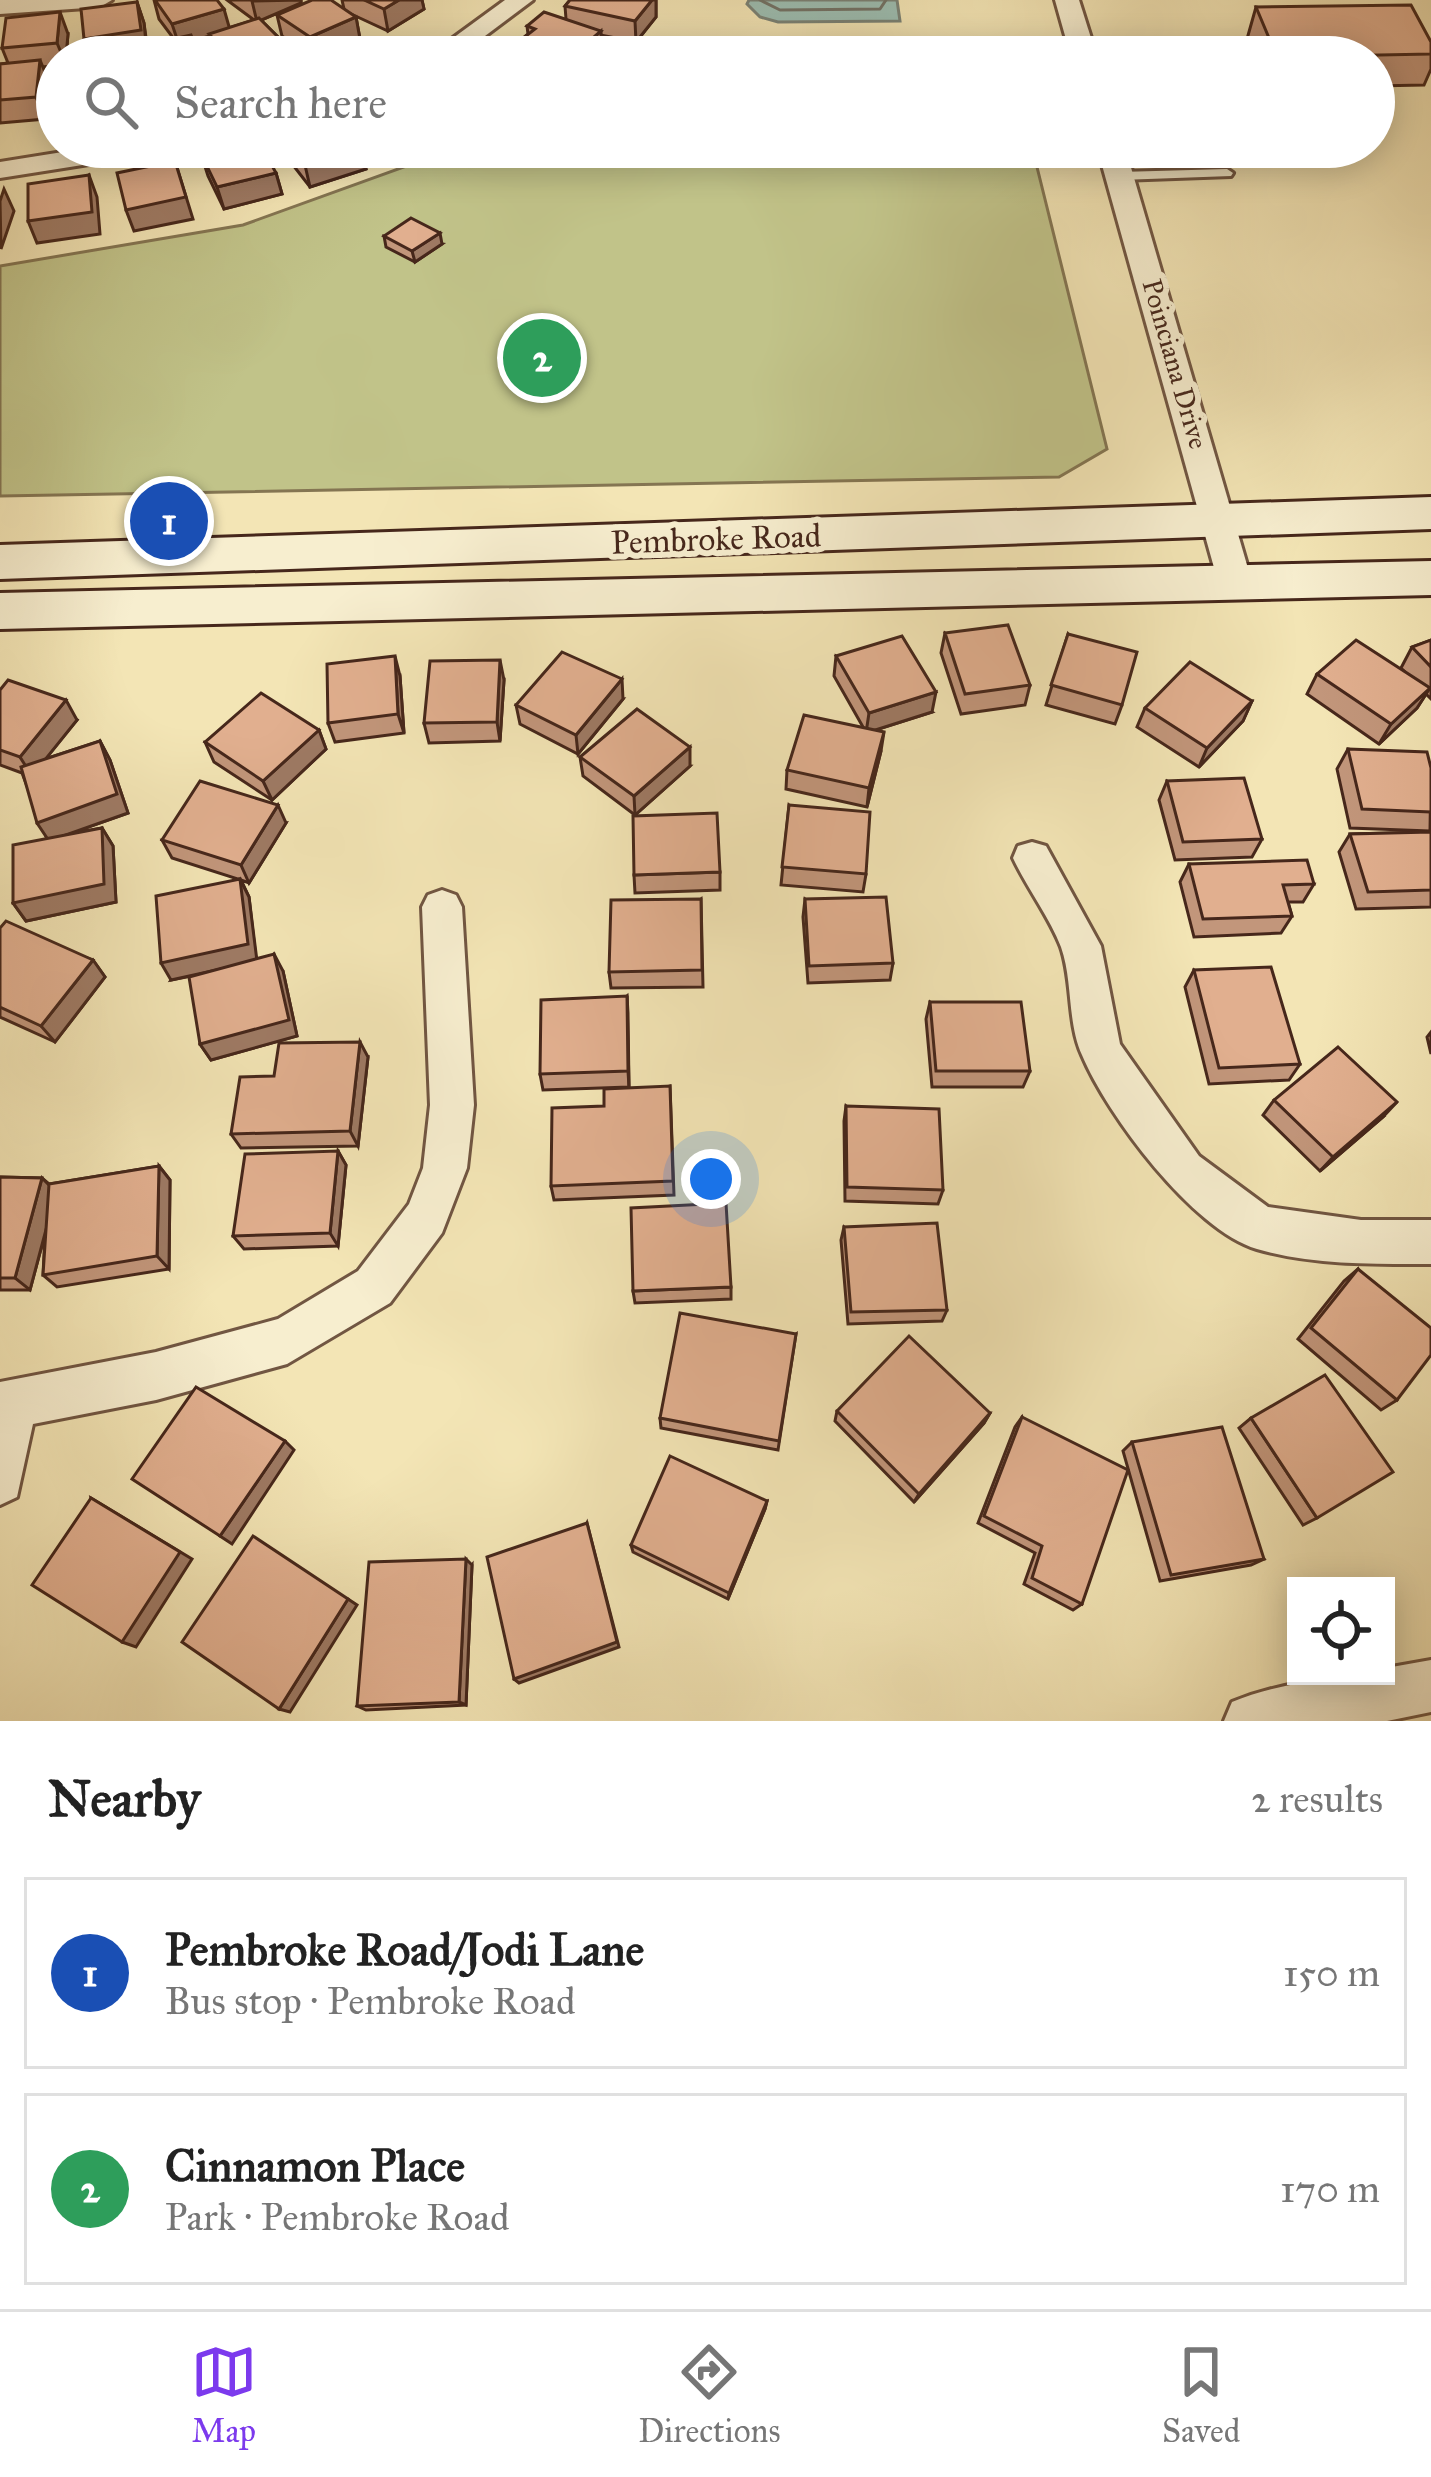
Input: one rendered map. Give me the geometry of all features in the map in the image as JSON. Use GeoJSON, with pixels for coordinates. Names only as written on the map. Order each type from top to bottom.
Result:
{"type":"FeatureCollection","features":[{"type":"Feature","properties":{"kind":"main road","name":"Pembroke Road"},"geometry":{"type":"LineString","coordinates":[[0,562],[1431,513]]}},
{"type":"Feature","properties":{"kind":"main road","name":"Pembroke Road"},"geometry":{"type":"LineString","coordinates":[[0,611],[1431,578]]}},
{"type":"Feature","properties":{"kind":"street"},"geometry":{"type":"LineString","coordinates":[[0,7],[100,0]]}},
{"type":"Feature","properties":{"kind":"street"},"geometry":{"type":"LineString","coordinates":[[469,36],[520,0]]}},
{"type":"Feature","properties":{"kind":"street"},"geometry":{"type":"LineString","coordinates":[[1067,0],[1078,36]]}},
{"type":"Feature","properties":{"kind":"street"},"geometry":{"type":"LineString","coordinates":[[0,170],[36,164]]}},
{"type":"Feature","properties":{"kind":"street","name":"Poinciana Drive"},"geometry":{"type":"LineString","coordinates":[[1118,168],[1235,582]]}},
{"type":"Feature","properties":{"kind":"street"},"geometry":{"type":"LineString","coordinates":[[1032,858],[1081,946],[1100,1049],[1142,1118],[1183,1171],[1259,1228],[1361,1242],[1431,1242]]}},
{"type":"Feature","properties":{"kind":"street"},"geometry":{"type":"LineString","coordinates":[[0,1480],[6,1406],[156,1376],[287,1340],[374,1287],[426,1218],[445,1168],[452,1106],[442,907]]}},
{"type":"Feature","properties":{"kind":"street"},"geometry":{"type":"LineString","coordinates":[[1251,1721],[1431,1686]]}},
{"type":"Feature","properties":{"kind":"lane"},"geometry":{"type":"LineString","coordinates":[[1177,168],[1227,173]]}},
{"type":"Feature","properties":{"kind":"green space"},"geometry":{"type":"Polygon","coordinates":[[[401,168],[1037,168],[1107,449],[1059,477],[0,496],[0,266],[243,225],[401,168]]]}},
{"type":"Feature","properties":{"kind":"water"},"geometry":{"type":"Polygon","coordinates":[[[749,0],[897,0],[900,21],[778,22],[760,17],[747,4],[749,0]]]}},
{"type":"Feature","properties":{"kind":"building"},"geometry":{"type":"Polygon","coordinates":[[[155,0],[217,0],[224,9],[172,24],[155,0]]]}},
{"type":"Feature","properties":{"kind":"building"},"geometry":{"type":"Polygon","coordinates":[[[312,0],[331,0],[356,17],[308,36],[277,15],[312,0]]]}},
{"type":"Feature","properties":{"kind":"building"},"geometry":{"type":"Polygon","coordinates":[[[364,0],[399,0],[384,9],[364,0]]]}},
{"type":"Feature","properties":{"kind":"building"},"geometry":{"type":"Polygon","coordinates":[[[570,0],[652,0],[635,21],[565,6],[570,0]]]}},
{"type":"Feature","properties":{"kind":"building"},"geometry":{"type":"Polygon","coordinates":[[[137,2],[141,30],[84,36],[81,9],[137,2]]]}},
{"type":"Feature","properties":{"kind":"building"},"geometry":{"type":"Polygon","coordinates":[[[1411,5],[1431,42],[1431,54],[1395,55],[1395,36],[1268,36],[1256,7],[1411,5]]]}},
{"type":"Feature","properties":{"kind":"building"},"geometry":{"type":"Polygon","coordinates":[[[60,12],[58,36],[36,36],[36,45],[2,48],[6,18],[60,12]]]}},
{"type":"Feature","properties":{"kind":"building"},"geometry":{"type":"Polygon","coordinates":[[[544,12],[601,31],[595,36],[526,36],[535,29],[527,26],[544,12]]]}},
{"type":"Feature","properties":{"kind":"building"},"geometry":{"type":"Polygon","coordinates":[[[259,18],[277,36],[211,36],[259,18]]]}},
{"type":"Feature","properties":{"kind":"building"},"geometry":{"type":"Polygon","coordinates":[[[36,60],[36,97],[0,100],[0,64],[36,60]]]}},
{"type":"Feature","properties":{"kind":"building"},"geometry":{"type":"Polygon","coordinates":[[[177,168],[186,197],[126,210],[117,173],[177,168]]]}},
{"type":"Feature","properties":{"kind":"building"},"geometry":{"type":"Polygon","coordinates":[[[208,168],[273,168],[276,173],[217,187],[208,168]]]}},
{"type":"Feature","properties":{"kind":"building"},"geometry":{"type":"Polygon","coordinates":[[[89,175],[92,212],[28,221],[28,184],[89,175]]]}},
{"type":"Feature","properties":{"kind":"building"},"geometry":{"type":"Polygon","coordinates":[[[411,218],[440,233],[412,251],[384,236],[411,218]]]}},
{"type":"Feature","properties":{"kind":"building"},"geometry":{"type":"Polygon","coordinates":[[[1008,625],[1030,685],[965,694],[945,633],[1008,625]]]}},
{"type":"Feature","properties":{"kind":"building"},"geometry":{"type":"Polygon","coordinates":[[[1068,634],[1137,652],[1122,705],[1051,685],[1068,634]]]}},
{"type":"Feature","properties":{"kind":"building"},"geometry":{"type":"Polygon","coordinates":[[[902,636],[936,692],[869,713],[836,656],[902,636]]]}},
{"type":"Feature","properties":{"kind":"building"},"geometry":{"type":"Polygon","coordinates":[[[1356,640],[1430,688],[1391,724],[1317,674],[1356,640]]]}},
{"type":"Feature","properties":{"kind":"building"},"geometry":{"type":"Polygon","coordinates":[[[1431,640],[1431,667],[1412,647],[1431,640]]]}},
{"type":"Feature","properties":{"kind":"building"},"geometry":{"type":"Polygon","coordinates":[[[562,652],[622,679],[576,735],[516,705],[562,652]]]}},
{"type":"Feature","properties":{"kind":"building"},"geometry":{"type":"Polygon","coordinates":[[[395,656],[398,714],[328,723],[327,664],[395,656]]]}},
{"type":"Feature","properties":{"kind":"building"},"geometry":{"type":"Polygon","coordinates":[[[500,660],[497,722],[424,723],[430,661],[500,660]]]}},
{"type":"Feature","properties":{"kind":"building"},"geometry":{"type":"Polygon","coordinates":[[[1190,662],[1252,701],[1207,748],[1145,708],[1190,662]]]}},
{"type":"Feature","properties":{"kind":"building"},"geometry":{"type":"Polygon","coordinates":[[[8,680],[66,700],[20,757],[0,750],[0,690],[8,680]]]}},
{"type":"Feature","properties":{"kind":"building"},"geometry":{"type":"Polygon","coordinates":[[[261,693],[319,730],[263,781],[205,742],[261,693]]]}},
{"type":"Feature","properties":{"kind":"building"},"geometry":{"type":"Polygon","coordinates":[[[637,709],[690,747],[634,796],[580,757],[637,709]]]}},
{"type":"Feature","properties":{"kind":"building"},"geometry":{"type":"Polygon","coordinates":[[[804,715],[884,732],[869,788],[787,770],[804,715]]]}},
{"type":"Feature","properties":{"kind":"building"},"geometry":{"type":"Polygon","coordinates":[[[100,741],[117,794],[37,823],[21,767],[100,741]]]}},
{"type":"Feature","properties":{"kind":"building"},"geometry":{"type":"Polygon","coordinates":[[[1348,749],[1427,752],[1431,812],[1362,809],[1348,749]]]}},
{"type":"Feature","properties":{"kind":"building"},"geometry":{"type":"Polygon","coordinates":[[[1244,778],[1262,839],[1183,842],[1167,781],[1244,778]]]}},
{"type":"Feature","properties":{"kind":"building"},"geometry":{"type":"Polygon","coordinates":[[[200,781],[278,805],[241,865],[162,840],[200,781]]]}},
{"type":"Feature","properties":{"kind":"building"},"geometry":{"type":"Polygon","coordinates":[[[789,805],[870,812],[866,874],[782,867],[789,805]]]}},
{"type":"Feature","properties":{"kind":"building"},"geometry":{"type":"Polygon","coordinates":[[[717,813],[720,872],[634,875],[633,816],[717,813]]]}},
{"type":"Feature","properties":{"kind":"building"},"geometry":{"type":"Polygon","coordinates":[[[102,828],[104,884],[13,903],[13,845],[102,828]]]}},
{"type":"Feature","properties":{"kind":"building"},"geometry":{"type":"Polygon","coordinates":[[[1431,832],[1431,890],[1368,892],[1350,834],[1431,832]]]}},
{"type":"Feature","properties":{"kind":"building"},"geometry":{"type":"Polygon","coordinates":[[[1307,860],[1314,884],[1283,885],[1292,916],[1203,919],[1189,864],[1307,860]]]}},
{"type":"Feature","properties":{"kind":"building"},"geometry":{"type":"Polygon","coordinates":[[[240,879],[248,944],[161,963],[156,896],[240,879]]]}},
{"type":"Feature","properties":{"kind":"building"},"geometry":{"type":"Polygon","coordinates":[[[886,897],[893,963],[809,966],[805,899],[886,897]]]}},
{"type":"Feature","properties":{"kind":"building"},"geometry":{"type":"Polygon","coordinates":[[[701,899],[702,970],[609,972],[611,900],[701,899]]]}},
{"type":"Feature","properties":{"kind":"building"},"geometry":{"type":"Polygon","coordinates":[[[6,921],[93,960],[41,1026],[0,1007],[0,928],[6,921]]]}},
{"type":"Feature","properties":{"kind":"building"},"geometry":{"type":"Polygon","coordinates":[[[274,954],[289,1020],[200,1044],[189,977],[274,954]]]}},
{"type":"Feature","properties":{"kind":"building"},"geometry":{"type":"Polygon","coordinates":[[[1271,967],[1300,1064],[1219,1068],[1194,970],[1271,967]]]}},
{"type":"Feature","properties":{"kind":"building"},"geometry":{"type":"Polygon","coordinates":[[[627,996],[628,1071],[540,1074],[541,1000],[627,996]]]}},
{"type":"Feature","properties":{"kind":"building"},"geometry":{"type":"Polygon","coordinates":[[[930,1002],[1021,1002],[1030,1071],[936,1071],[930,1002]]]}},
{"type":"Feature","properties":{"kind":"building"},"geometry":{"type":"Polygon","coordinates":[[[360,1042],[350,1131],[231,1134],[240,1077],[274,1076],[279,1043],[360,1042]]]}},
{"type":"Feature","properties":{"kind":"building"},"geometry":{"type":"Polygon","coordinates":[[[1338,1047],[1397,1102],[1333,1157],[1274,1100],[1338,1047]]]}},
{"type":"Feature","properties":{"kind":"building"},"geometry":{"type":"Polygon","coordinates":[[[670,1086],[673,1181],[551,1186],[552,1108],[604,1106],[604,1089],[670,1086]]]}},
{"type":"Feature","properties":{"kind":"building"},"geometry":{"type":"Polygon","coordinates":[[[846,1106],[939,1109],[943,1190],[847,1187],[846,1106]]]}},
{"type":"Feature","properties":{"kind":"building"},"geometry":{"type":"Polygon","coordinates":[[[338,1151],[330,1233],[233,1236],[245,1154],[338,1151]]]}},
{"type":"Feature","properties":{"kind":"building"},"geometry":{"type":"Polygon","coordinates":[[[159,1166],[157,1256],[43,1275],[49,1184],[159,1166]]]}},
{"type":"Feature","properties":{"kind":"building"},"geometry":{"type":"Polygon","coordinates":[[[0,1177],[42,1178],[15,1278],[0,1278],[0,1177]]]}},
{"type":"Feature","properties":{"kind":"building"},"geometry":{"type":"Polygon","coordinates":[[[726,1203],[731,1287],[633,1291],[631,1208],[726,1203]]]}},
{"type":"Feature","properties":{"kind":"building"},"geometry":{"type":"Polygon","coordinates":[[[937,1223],[947,1310],[851,1312],[844,1227],[937,1223]]]}},
{"type":"Feature","properties":{"kind":"building"},"geometry":{"type":"Polygon","coordinates":[[[1358,1269],[1431,1328],[1431,1355],[1397,1400],[1311,1328],[1358,1269]]]}},
{"type":"Feature","properties":{"kind":"building"},"geometry":{"type":"Polygon","coordinates":[[[680,1313],[796,1334],[779,1441],[660,1418],[680,1313]]]}},
{"type":"Feature","properties":{"kind":"building"},"geometry":{"type":"Polygon","coordinates":[[[909,1336],[990,1413],[919,1494],[837,1411],[909,1336]]]}},
{"type":"Feature","properties":{"kind":"building"},"geometry":{"type":"Polygon","coordinates":[[[1325,1375],[1393,1472],[1317,1518],[1251,1418],[1325,1375]]]}},
{"type":"Feature","properties":{"kind":"building"},"geometry":{"type":"Polygon","coordinates":[[[196,1387],[285,1441],[220,1536],[132,1479],[196,1387]]]}},
{"type":"Feature","properties":{"kind":"building"},"geometry":{"type":"Polygon","coordinates":[[[1022,1417],[1128,1470],[1082,1604],[1032,1578],[1042,1546],[984,1516],[1022,1417]]]}},
{"type":"Feature","properties":{"kind":"building"},"geometry":{"type":"Polygon","coordinates":[[[1222,1427],[1264,1559],[1171,1575],[1132,1442],[1222,1427]]]}},
{"type":"Feature","properties":{"kind":"building"},"geometry":{"type":"Polygon","coordinates":[[[670,1456],[767,1501],[729,1593],[631,1545],[670,1456]]]}},
{"type":"Feature","properties":{"kind":"building"},"geometry":{"type":"Polygon","coordinates":[[[91,1498],[180,1552],[122,1642],[32,1585],[91,1498]]]}},
{"type":"Feature","properties":{"kind":"building"},"geometry":{"type":"Polygon","coordinates":[[[587,1523],[617,1642],[514,1679],[487,1557],[587,1523]]]}},
{"type":"Feature","properties":{"kind":"building"},"geometry":{"type":"Polygon","coordinates":[[[253,1536],[348,1599],[279,1709],[182,1642],[253,1536]]]}},
{"type":"Feature","properties":{"kind":"building"},"geometry":{"type":"Polygon","coordinates":[[[466,1559],[459,1702],[357,1706],[369,1562],[466,1559]]]}},
{"type":"Feature","properties":{"kind":"place","name":"Cinnamon Place"},"geometry":{"type":"Point","coordinates":[542,358]}},
{"type":"Feature","properties":{"kind":"place","name":"Pembroke Road/Jodi Lane"},"geometry":{"type":"Point","coordinates":[169,521]}}]}
